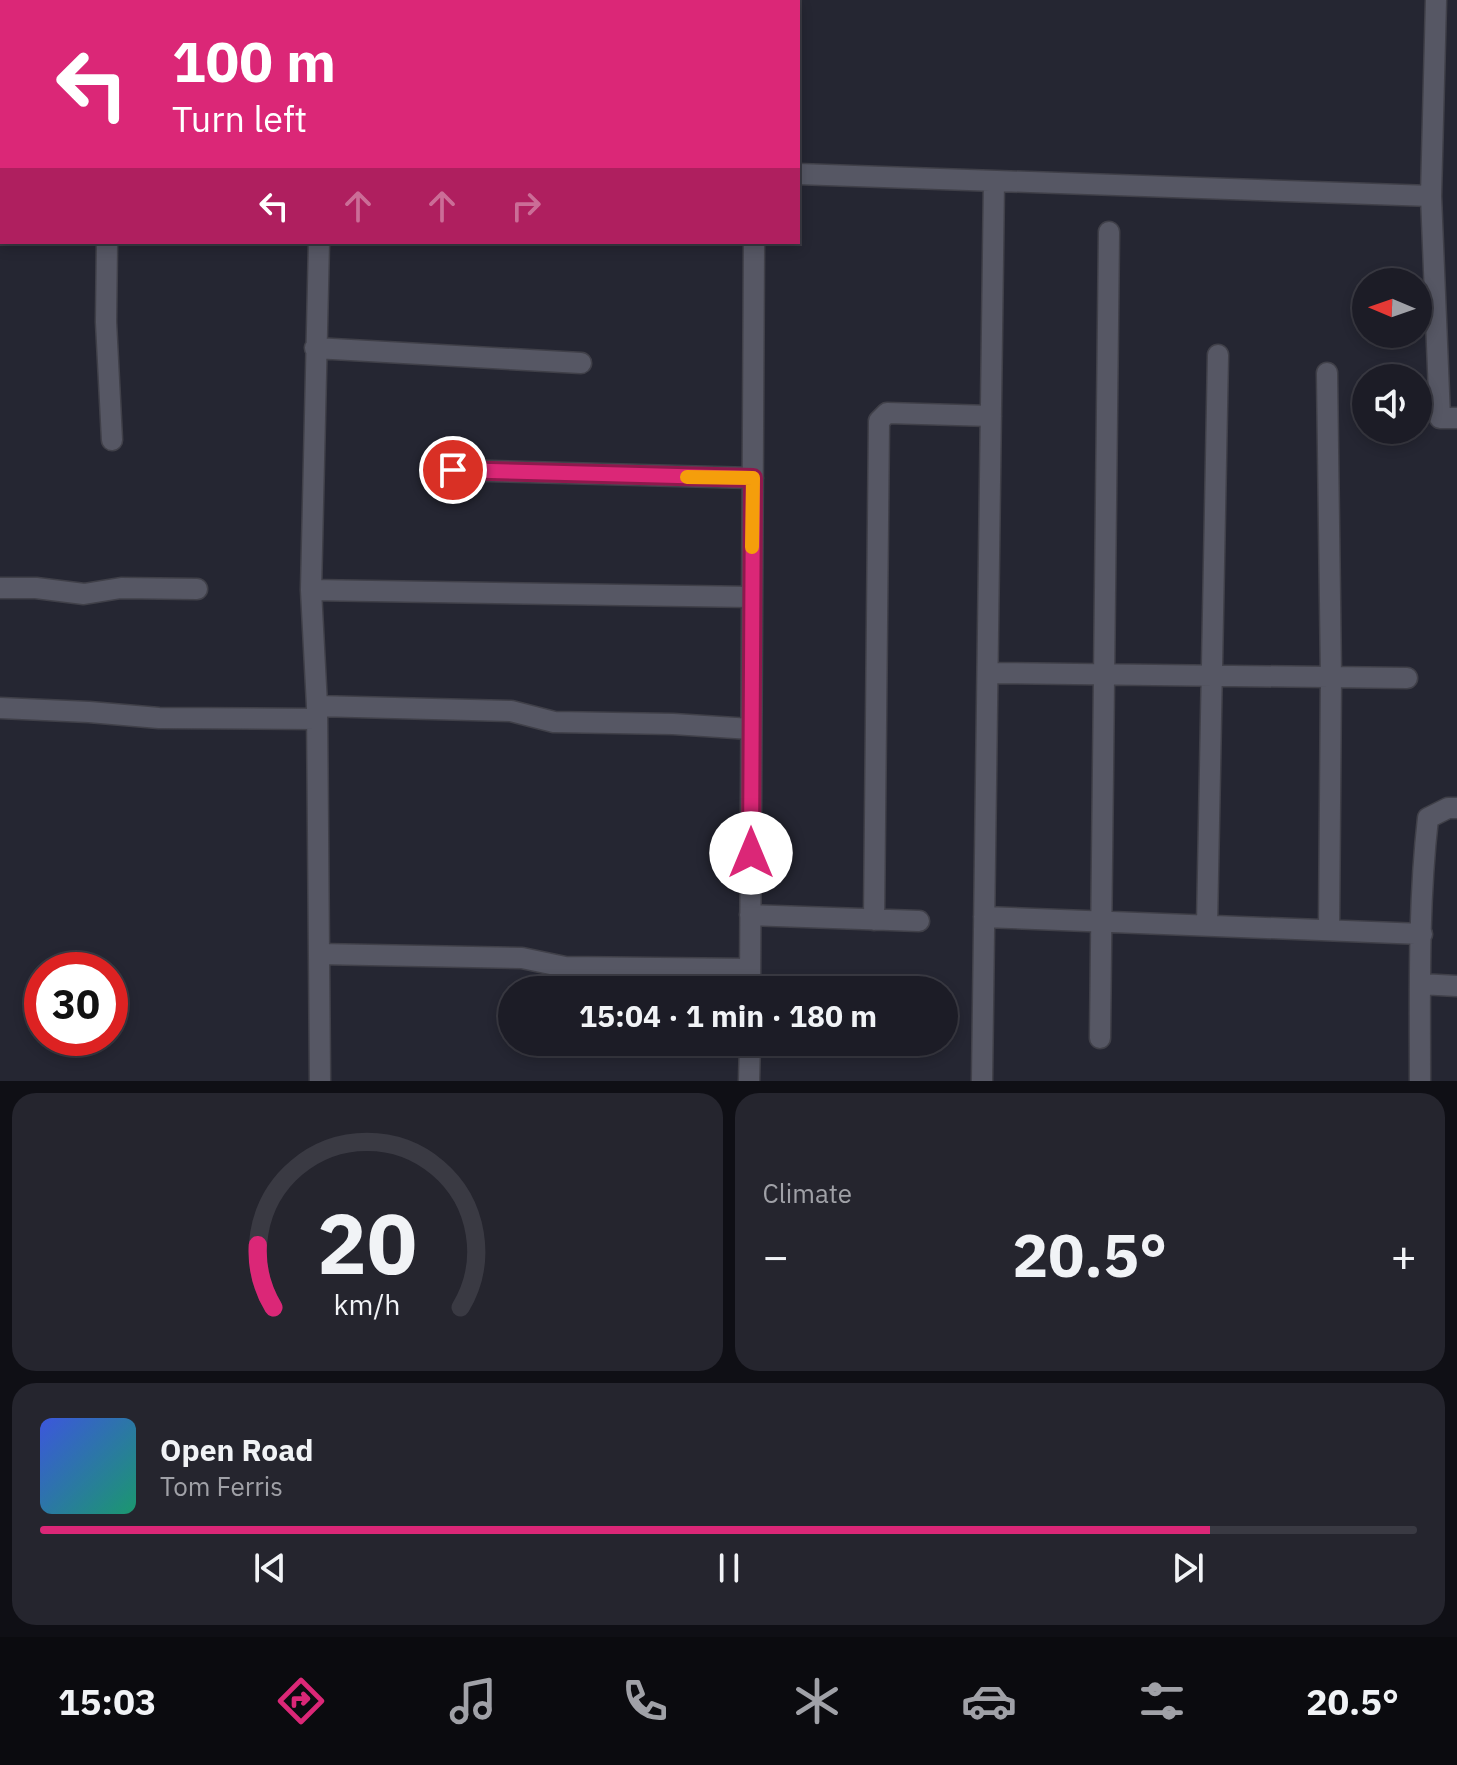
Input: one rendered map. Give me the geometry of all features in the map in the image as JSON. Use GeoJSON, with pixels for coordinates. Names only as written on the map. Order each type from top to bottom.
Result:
{"type":"FeatureCollection","features":[{"type":"Feature","properties":{"kind":"street"},"geometry":{"type":"LineString","coordinates":[[1436,0],[1431,196],[1440,418],[1457,418]]}},
{"type":"Feature","properties":{"kind":"street"},"geometry":{"type":"LineString","coordinates":[[800,174],[1431,196]]}},
{"type":"Feature","properties":{"kind":"street"},"geometry":{"type":"LineString","coordinates":[[982,1081],[994,181]]}},
{"type":"Feature","properties":{"kind":"street"},"geometry":{"type":"LineString","coordinates":[[1100,1038],[1109,232]]}},
{"type":"Feature","properties":{"kind":"street"},"geometry":{"type":"LineString","coordinates":[[107,244],[106,322],[112,440]]}},
{"type":"Feature","properties":{"kind":"street"},"geometry":{"type":"LineString","coordinates":[[319,244],[311,590],[317,712],[320,1081]]}},
{"type":"Feature","properties":{"kind":"street"},"geometry":{"type":"LineString","coordinates":[[750,976],[754,244]]}},
{"type":"Feature","properties":{"kind":"street"},"geometry":{"type":"LineString","coordinates":[[315,348],[581,363]]}},
{"type":"Feature","properties":{"kind":"street"},"geometry":{"type":"LineString","coordinates":[[1207,925],[1218,355]]}},
{"type":"Feature","properties":{"kind":"street"},"geometry":{"type":"LineString","coordinates":[[1327,373],[1331,677],[1329,930]]}},
{"type":"Feature","properties":{"kind":"street"},"geometry":{"type":"LineString","coordinates":[[874,920],[879,421],[887,413],[991,416]]}},
{"type":"Feature","properties":{"kind":"street"},"geometry":{"type":"LineString","coordinates":[[453,470],[753,478]]}},
{"type":"Feature","properties":{"kind":"street"},"geometry":{"type":"LineString","coordinates":[[0,588],[36,588],[84,594],[121,588],[197,589]]}},
{"type":"Feature","properties":{"kind":"street"},"geometry":{"type":"LineString","coordinates":[[311,590],[752,597]]}},
{"type":"Feature","properties":{"kind":"street"},"geometry":{"type":"LineString","coordinates":[[988,673],[1407,678]]}},
{"type":"Feature","properties":{"kind":"street"},"geometry":{"type":"LineString","coordinates":[[0,708],[159,718],[317,712],[511,711],[554,722],[751,729]]}},
{"type":"Feature","properties":{"kind":"street"},"geometry":{"type":"LineString","coordinates":[[1420,1081],[1424,851],[1428,818],[1448,808],[1457,808]]}},
{"type":"Feature","properties":{"kind":"street"},"geometry":{"type":"LineString","coordinates":[[750,915],[919,921]]}},
{"type":"Feature","properties":{"kind":"street"},"geometry":{"type":"LineString","coordinates":[[984,917],[1422,934]]}},
{"type":"Feature","properties":{"kind":"street"},"geometry":{"type":"LineString","coordinates":[[319,954],[522,958],[565,967],[693,976]]}},
{"type":"Feature","properties":{"kind":"street"},"geometry":{"type":"LineString","coordinates":[[1420,984],[1457,986]]}},
{"type":"Feature","properties":{"kind":"street"},"geometry":{"type":"LineString","coordinates":[[749,1081],[750,1056]]}},
{"type":"Feature","properties":{"kind":"slow traffic"},"geometry":{"type":"LineString","coordinates":[[687,477],[753,478],[752,547]]}},
{"type":"Feature","properties":{"kind":"route"},"geometry":{"type":"LineString","coordinates":[[453,470],[753,478],[751,853]]}}]}
